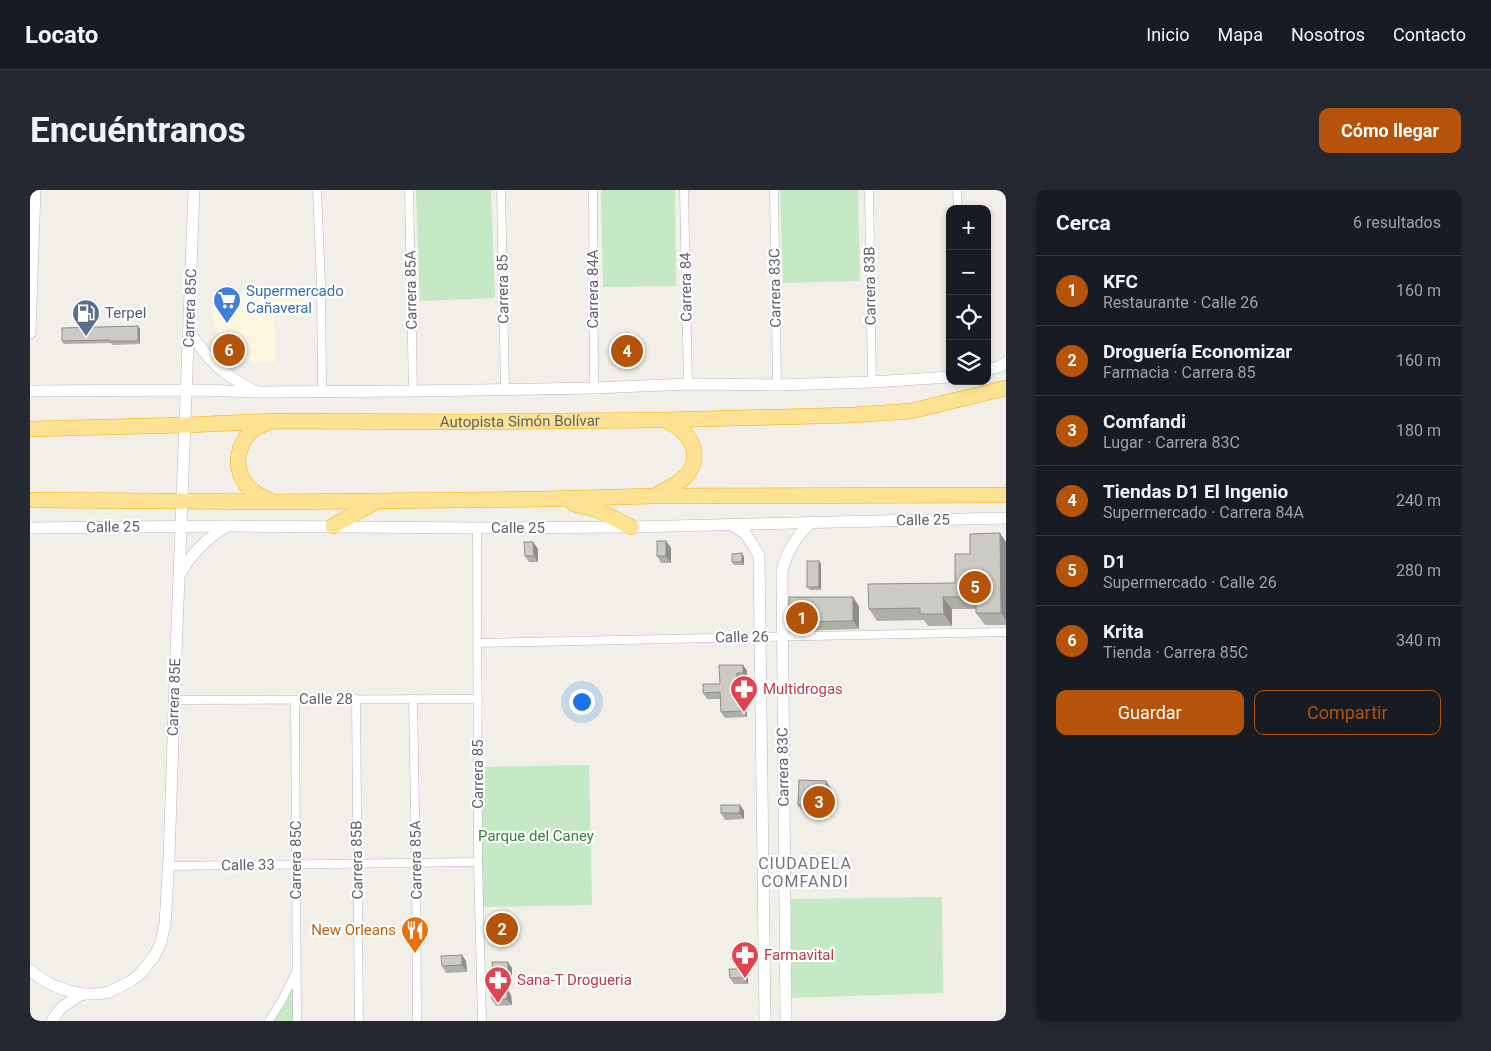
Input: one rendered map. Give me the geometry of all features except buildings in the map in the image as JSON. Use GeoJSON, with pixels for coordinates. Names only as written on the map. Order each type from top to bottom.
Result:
{"type":"FeatureCollection","features":[{"type":"Feature","properties":{"kind":"highway","name":"Autopista Simón Bolívar"},"geometry":{"type":"LineString","coordinates":[[30,429],[276,421],[664,420],[853,415],[911,411],[1006,388]]}},
{"type":"Feature","properties":{"kind":"highway"},"geometry":{"type":"LineString","coordinates":[[654,496],[682,480],[693,462],[694,450],[687,435],[680,427],[664,420]]}},
{"type":"Feature","properties":{"kind":"highway"},"geometry":{"type":"LineString","coordinates":[[274,502],[257,495],[247,486],[239,469],[238,457],[242,444],[248,434],[264,424],[276,421]]}},
{"type":"Feature","properties":{"kind":"highway"},"geometry":{"type":"LineString","coordinates":[[30,500],[376,502],[654,496],[1006,495]]}},
{"type":"Feature","properties":{"kind":"highway"},"geometry":{"type":"LineString","coordinates":[[545,499],[580,504],[598,510],[632,527]]}},
{"type":"Feature","properties":{"kind":"highway"},"geometry":{"type":"LineString","coordinates":[[333,526],[376,502]]}},
{"type":"Feature","properties":{"kind":"street"},"geometry":{"type":"LineString","coordinates":[[30,333],[35,190]]}},
{"type":"Feature","properties":{"kind":"street"},"geometry":{"type":"LineString","coordinates":[[318,190],[322,391]]}},
{"type":"Feature","properties":{"kind":"street","name":"Carrera 85A"},"geometry":{"type":"LineString","coordinates":[[409,190],[413,391]]}},
{"type":"Feature","properties":{"kind":"street","name":"Carrera 85"},"geometry":{"type":"LineString","coordinates":[[501,190],[505,388]]}},
{"type":"Feature","properties":{"kind":"street","name":"Carrera 84A"},"geometry":{"type":"LineString","coordinates":[[593,190],[594,388]]}},
{"type":"Feature","properties":{"kind":"street","name":"Carrera 84"},"geometry":{"type":"LineString","coordinates":[[684,190],[688,384]]}},
{"type":"Feature","properties":{"kind":"street","name":"Carrera 83C"},"geometry":{"type":"LineString","coordinates":[[774,190],[777,386]]}},
{"type":"Feature","properties":{"kind":"street","name":"Carrera 83B"},"geometry":{"type":"LineString","coordinates":[[869,190],[872,382]]}},
{"type":"Feature","properties":{"kind":"street"},"geometry":{"type":"LineString","coordinates":[[957,190],[958,205]]}},
{"type":"Feature","properties":{"kind":"street","name":"Carrera 85C"},"geometry":{"type":"LineString","coordinates":[[185,425],[195,191]]}},
{"type":"Feature","properties":{"kind":"street"},"geometry":{"type":"LineString","coordinates":[[30,192],[34,208]]}},
{"type":"Feature","properties":{"kind":"street"},"geometry":{"type":"LineString","coordinates":[[189,331],[218,368],[238,382],[259,392]]}},
{"type":"Feature","properties":{"kind":"street"},"geometry":{"type":"LineString","coordinates":[[991,369],[1004,364]]}},
{"type":"Feature","properties":{"kind":"street"},"geometry":{"type":"LineString","coordinates":[[30,391],[413,391],[594,388],[688,384],[777,386],[946,377]]}},
{"type":"Feature","properties":{"kind":"street","name":"Carrera 85E"},"geometry":{"type":"LineString","coordinates":[[85,994],[109,992],[131,981],[148,965],[155,955],[161,942],[165,924],[169,866],[185,425]]}},
{"type":"Feature","properties":{"kind":"street","name":"Calle 25"},"geometry":{"type":"LineString","coordinates":[[30,528],[182,526],[632,527],[1006,518]]}},
{"type":"Feature","properties":{"kind":"street","name":"Carrera 83C"},"geometry":{"type":"LineString","coordinates":[[786,1021],[781,637],[782,571],[794,541],[812,522]]}},
{"type":"Feature","properties":{"kind":"street","name":"Carrera 83C"},"geometry":{"type":"LineString","coordinates":[[732,525],[745,533],[759,555],[765,1021]]}},
{"type":"Feature","properties":{"kind":"street"},"geometry":{"type":"LineString","coordinates":[[180,573],[203,542],[227,526]]}},
{"type":"Feature","properties":{"kind":"street","name":"Carrera 85"},"geometry":{"type":"LineString","coordinates":[[477,528],[478,862],[482,1021]]}},
{"type":"Feature","properties":{"kind":"street","name":"Calle 26"},"geometry":{"type":"LineString","coordinates":[[478,643],[1006,632]]}},
{"type":"Feature","properties":{"kind":"street","name":"Carrera 85B"},"geometry":{"type":"LineString","coordinates":[[356,699],[359,1021]]}},
{"type":"Feature","properties":{"kind":"street","name":"Carrera 85A"},"geometry":{"type":"LineString","coordinates":[[413,699],[417,1021]]}},
{"type":"Feature","properties":{"kind":"street","name":"Calle 28"},"geometry":{"type":"LineString","coordinates":[[174,700],[478,699]]}},
{"type":"Feature","properties":{"kind":"street","name":"Carrera 85C"},"geometry":{"type":"LineString","coordinates":[[295,700],[297,1021]]}},
{"type":"Feature","properties":{"kind":"street","name":"Calle 33"},"geometry":{"type":"LineString","coordinates":[[169,866],[478,862]]}},
{"type":"Feature","properties":{"kind":"street"},"geometry":{"type":"LineString","coordinates":[[763,881],[767,887],[773,890],[780,888],[784,882]]}},
{"type":"Feature","properties":{"kind":"street"},"geometry":{"type":"LineString","coordinates":[[764,933],[766,928],[774,925],[781,928],[785,933]]}},
{"type":"Feature","properties":{"kind":"street"},"geometry":{"type":"LineString","coordinates":[[30,970],[49,984],[60,989],[85,994]]}},
{"type":"Feature","properties":{"kind":"street"},"geometry":{"type":"LineString","coordinates":[[269,1021],[296,972]]}},
{"type":"Feature","properties":{"kind":"street"},"geometry":{"type":"LineString","coordinates":[[52,1021],[60,1008],[85,994]]}},
{"type":"Feature","properties":{"kind":"shaded area"},"geometry":{"type":"Polygon","coordinates":[[[307,290],[308,312],[274,313],[275,362],[254,362],[243,358],[224,343],[218,333],[214,322],[212,294],[307,290]]]}},
{"type":"Feature","properties":{"kind":"green space"},"geometry":{"type":"Polygon","coordinates":[[[416,190],[491,190],[495,298],[420,301],[416,190]]]}},
{"type":"Feature","properties":{"kind":"green space"},"geometry":{"type":"Polygon","coordinates":[[[601,190],[675,190],[676,286],[603,287],[601,190]]]}},
{"type":"Feature","properties":{"kind":"green space"},"geometry":{"type":"Polygon","coordinates":[[[780,190],[858,190],[860,281],[783,283],[780,190]]]}},
{"type":"Feature","properties":{"kind":"green space","name":"Parque del Caney"},"geometry":{"type":"Polygon","coordinates":[[[589,765],[592,905],[482,907],[480,767],[589,765]]]}},
{"type":"Feature","properties":{"kind":"green space"},"geometry":{"type":"Polygon","coordinates":[[[942,897],[943,993],[786,998],[784,899],[942,897]]]}},
{"type":"Feature","properties":{"kind":"green space"},"geometry":{"type":"Polygon","coordinates":[[[296,972],[297,1021],[269,1021],[296,972]]]}},
{"type":"Feature","properties":{"kind":"place","name":"Supermercado Cañaveral"},"geometry":{"type":"Point","coordinates":[227,324]}},
{"type":"Feature","properties":{"kind":"place","name":"Terpel"},"geometry":{"type":"Point","coordinates":[86,337]}},
{"type":"Feature","properties":{"kind":"place","name":"Krita"},"geometry":{"type":"Point","coordinates":[229,350]}},
{"type":"Feature","properties":{"kind":"place","name":"Tiendas D1 El Ingenio"},"geometry":{"type":"Point","coordinates":[627,351]}},
{"type":"Feature","properties":{"kind":"place","name":"D1"},"geometry":{"type":"Point","coordinates":[975,587]}},
{"type":"Feature","properties":{"kind":"place","name":"KFC"},"geometry":{"type":"Point","coordinates":[802,618]}},
{"type":"Feature","properties":{"kind":"place","name":"Multidrogas"},"geometry":{"type":"Point","coordinates":[744,713]}},
{"type":"Feature","properties":{"kind":"place","name":"Comfandi"},"geometry":{"type":"Point","coordinates":[819,802]}},
{"type":"Feature","properties":{"kind":"place","name":"Droguería Economizar"},"geometry":{"type":"Point","coordinates":[502,929]}},
{"type":"Feature","properties":{"kind":"place","name":"New Orleans"},"geometry":{"type":"Point","coordinates":[415,954]}},
{"type":"Feature","properties":{"kind":"place","name":"Farmavital"},"geometry":{"type":"Point","coordinates":[745,979]}},
{"type":"Feature","properties":{"kind":"place","name":"Sana-T Drogueria"},"geometry":{"type":"Point","coordinates":[498,1004]}},
{"type":"Feature","properties":{"kind":"district","name":"CIUDADELA COMFANDI"},"geometry":{"type":"Point","coordinates":[805,872]}}]}
